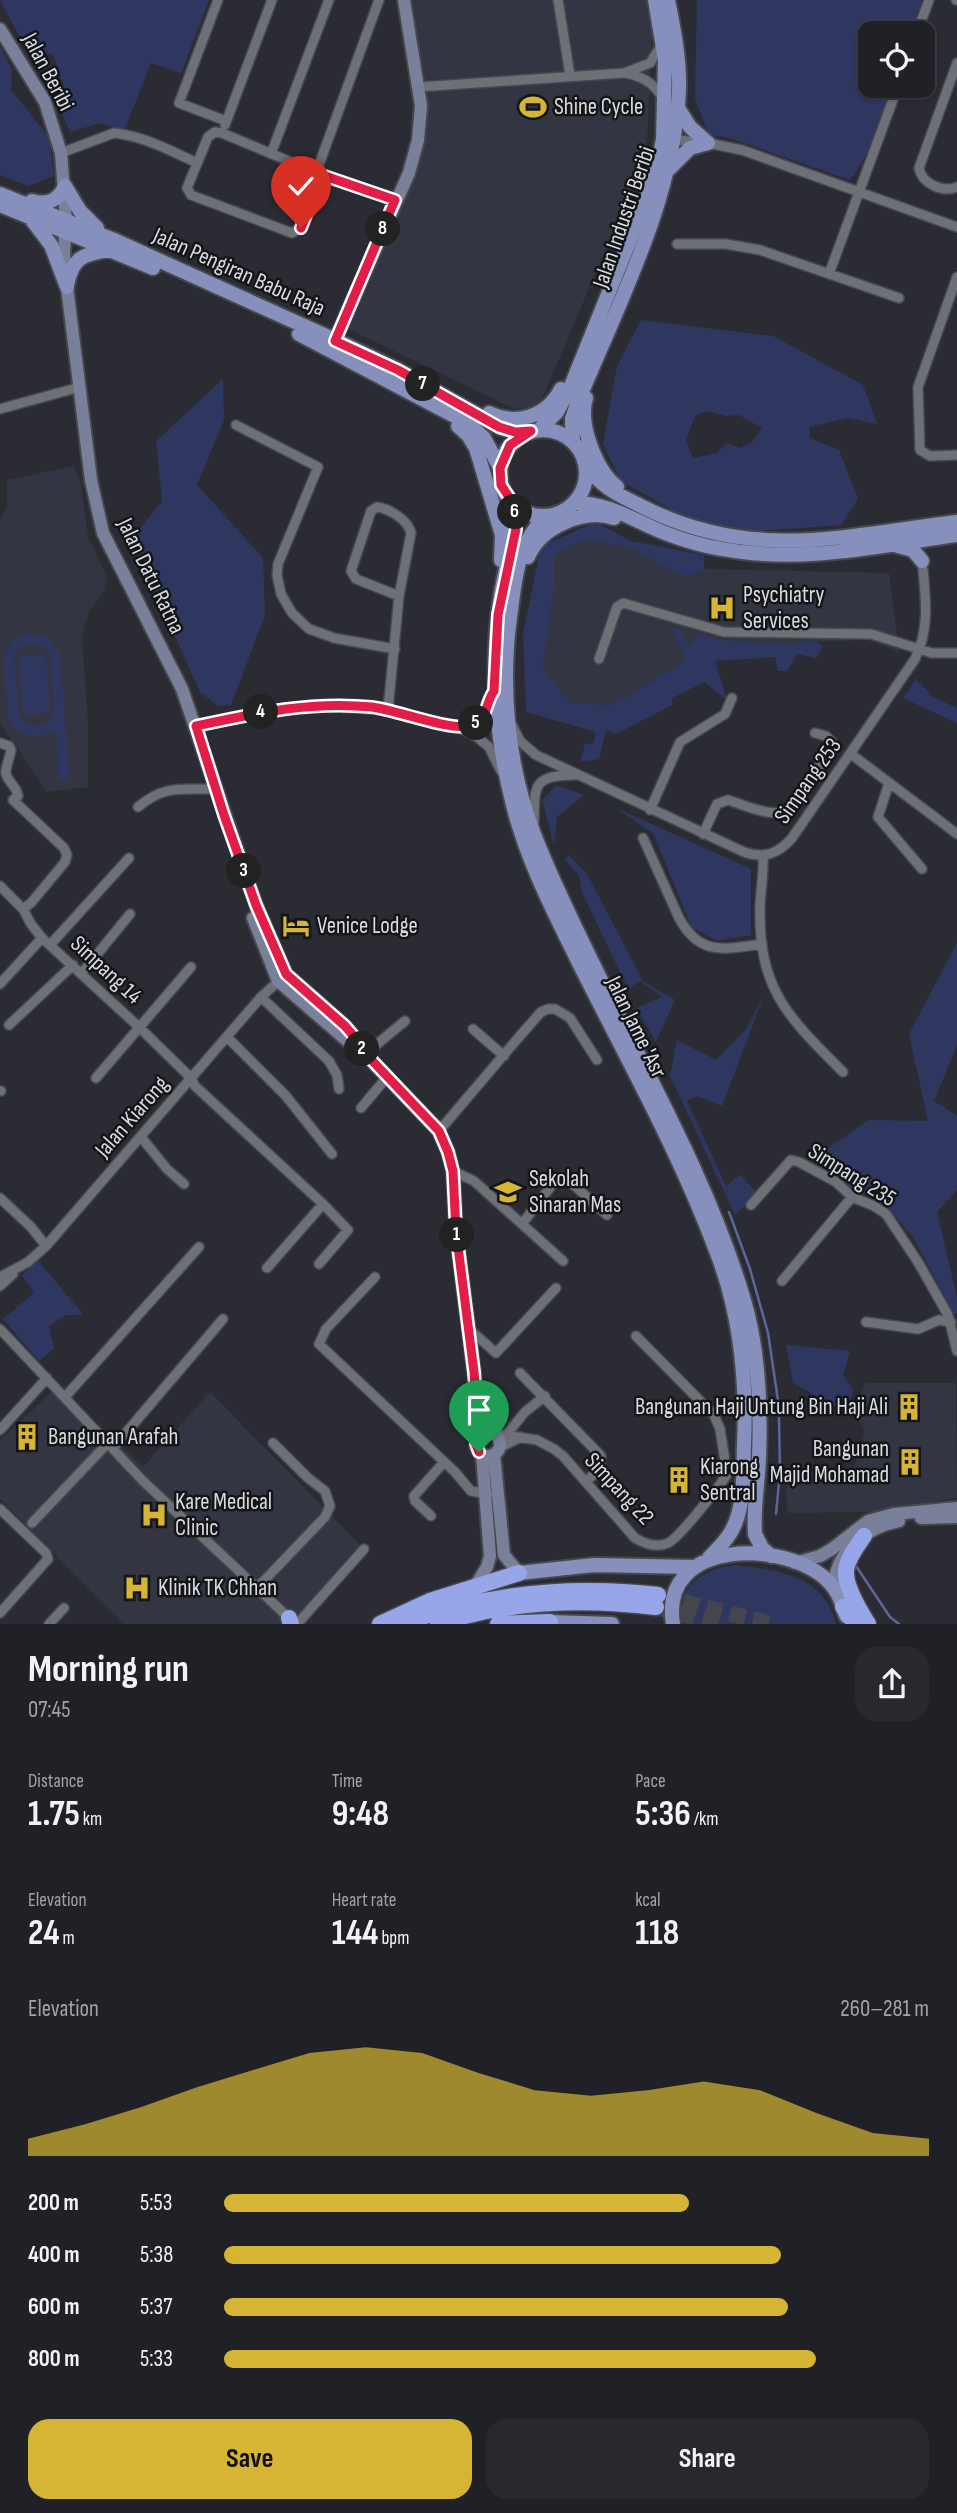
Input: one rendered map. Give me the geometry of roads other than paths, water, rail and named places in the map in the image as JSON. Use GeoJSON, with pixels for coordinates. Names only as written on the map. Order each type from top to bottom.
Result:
{"type":"FeatureCollection","features":[{"type":"Feature","properties":{"kind":"highway"},"geometry":{"type":"LineString","coordinates":[[864,1536],[851,1556],[846,1573],[868,1624]]}},
{"type":"Feature","properties":{"kind":"highway"},"geometry":{"type":"LineString","coordinates":[[380,1624],[430,1601],[519,1573]]}},
{"type":"Feature","properties":{"kind":"highway"},"geometry":{"type":"LineString","coordinates":[[402,1624],[467,1604],[536,1592],[601,1590],[657,1601],[565,1601],[488,1611],[438,1624]]}},
{"type":"Feature","properties":{"kind":"highway"},"geometry":{"type":"LineString","coordinates":[[843,1606],[855,1624]]}},
{"type":"Feature","properties":{"kind":"highway"},"geometry":{"type":"LineString","coordinates":[[498,1624],[549,1623]]}},
{"type":"Feature","properties":{"kind":"main road"},"geometry":{"type":"LineString","coordinates":[[335,341],[409,173],[418,140],[421,106],[404,0]]}},
{"type":"Feature","properties":{"kind":"main road","name":"Jalan Industri Beribi"},"geometry":{"type":"LineString","coordinates":[[654,0],[671,105]]}},
{"type":"Feature","properties":{"kind":"main road","name":"Jalan Industri Beribi"},"geometry":{"type":"LineString","coordinates":[[535,430],[552,418],[563,402],[596,338],[648,231],[667,171],[671,105],[678,60],[668,0]]}},
{"type":"Feature","properties":{"kind":"main road","name":"Jalan Beribi"},"geometry":{"type":"LineString","coordinates":[[0,29],[45,103],[61,153],[65,186],[65,226]]}},
{"type":"Feature","properties":{"kind":"main road"},"geometry":{"type":"LineString","coordinates":[[671,105],[708,143]]}},
{"type":"Feature","properties":{"kind":"main road","name":"Jalan Industri Beribi"},"geometry":{"type":"LineString","coordinates":[[573,441],[572,419],[596,338],[668,139]]}},
{"type":"Feature","properties":{"kind":"main road"},"geometry":{"type":"LineString","coordinates":[[667,171],[690,148],[708,143]]}},
{"type":"Feature","properties":{"kind":"main road"},"geometry":{"type":"LineString","coordinates":[[0,193],[42,203],[59,196],[65,186],[86,218],[111,245],[81,257],[72,267],[67,287]]}},
{"type":"Feature","properties":{"kind":"main road","name":"Jalan Pengiran Babu Raja"},"geometry":{"type":"LineString","coordinates":[[0,193],[65,226],[335,341],[435,399],[468,423],[484,438],[500,468]]}},
{"type":"Feature","properties":{"kind":"main road","name":"Jalan Pengiran Babu Raja"},"geometry":{"type":"LineString","coordinates":[[0,205],[31,218],[65,226]]}},
{"type":"Feature","properties":{"kind":"main road"},"geometry":{"type":"LineString","coordinates":[[31,218],[51,245],[67,287]]}},
{"type":"Feature","properties":{"kind":"main road","name":"Jalan Datu Ratna"},"geometry":{"type":"LineString","coordinates":[[65,226],[67,287],[91,480],[103,533],[169,661],[196,726],[224,815],[244,894],[282,978],[353,1045],[364,1052],[439,1131],[453,1171],[456,1231],[477,1408],[486,1434],[476,1444],[491,1452]]}},
{"type":"Feature","properties":{"kind":"main road","name":"Jalan Pengiran Babu Raja"},"geometry":{"type":"LineString","coordinates":[[111,245],[499,427],[515,432],[535,430]]}},
{"type":"Feature","properties":{"kind":"main road"},"geometry":{"type":"LineString","coordinates":[[435,399],[459,398],[501,418],[514,420],[530,417],[552,403],[578,352],[596,338],[600,363],[583,410],[589,439],[604,473],[613,485],[661,512],[668,527]]}},
{"type":"Feature","properties":{"kind":"main road"},"geometry":{"type":"LineString","coordinates":[[435,399],[468,435],[475,448],[502,535],[503,550],[497,579],[502,591]]}},
{"type":"Feature","properties":{"kind":"main road"},"geometry":{"type":"LineString","coordinates":[[585,463],[583,488],[574,503],[561,512],[546,516],[530,514],[515,506],[501,485],[500,468],[510,445],[535,430],[557,432],[573,441],[595,479],[604,487],[668,527],[761,540],[920,533],[957,535]]}},
{"type":"Feature","properties":{"kind":"main road"},"geometry":{"type":"LineString","coordinates":[[574,503],[595,503],[668,527],[723,550],[763,554],[828,553],[890,545],[957,522]]}},
{"type":"Feature","properties":{"kind":"main road","name":"Jalan Jame 'Asr"},"geometry":{"type":"LineString","coordinates":[[515,506],[514,536],[502,591],[497,633],[494,691],[498,733],[513,808],[535,867],[567,939],[681,1167],[718,1254],[732,1304],[744,1385],[745,1427],[741,1495],[734,1526],[709,1559]]}},
{"type":"Feature","properties":{"kind":"main road"},"geometry":{"type":"LineString","coordinates":[[511,605],[519,595],[528,555],[533,546],[548,532],[561,525],[588,515],[598,515],[615,518],[655,534],[668,527]]}},
{"type":"Feature","properties":{"kind":"main road","name":"Jalan Jame 'Asr"},"geometry":{"type":"LineString","coordinates":[[546,516],[525,542],[511,605],[506,668],[509,720],[520,784],[533,832],[578,933],[693,1164],[734,1269],[744,1300],[758,1386],[760,1428],[755,1534],[762,1548],[771,1556]]}},
{"type":"Feature","properties":{"kind":"main road"},"geometry":{"type":"LineString","coordinates":[[890,545],[913,550],[922,561]]}},
{"type":"Feature","properties":{"kind":"main road"},"geometry":{"type":"LineString","coordinates":[[477,1585],[490,1556],[491,1452],[499,1441],[486,1434]]}},
{"type":"Feature","properties":{"kind":"main road"},"geometry":{"type":"LineString","coordinates":[[492,1494],[504,1555],[519,1573],[594,1565],[694,1567]]}},
{"type":"Feature","properties":{"kind":"main road"},"geometry":{"type":"LineString","coordinates":[[795,1563],[820,1556],[856,1528],[874,1519],[957,1507]]}},
{"type":"Feature","properties":{"kind":"main road"},"geometry":{"type":"LineString","coordinates":[[834,1587],[834,1575],[839,1561],[864,1536],[895,1521],[957,1517]]}},
{"type":"Feature","properties":{"kind":"main road"},"geometry":{"type":"LineString","coordinates":[[673,1624],[672,1608],[677,1587],[694,1567],[709,1559],[739,1553],[771,1556],[818,1573],[834,1587],[843,1606],[846,1624]]}},
{"type":"Feature","properties":{"kind":"main road"},"geometry":{"type":"LineString","coordinates":[[549,1623],[612,1624]]}},
{"type":"Feature","properties":{"kind":"street"},"geometry":{"type":"LineString","coordinates":[[218,0],[179,103],[226,121]]}},
{"type":"Feature","properties":{"kind":"street"},"geometry":{"type":"LineString","coordinates":[[222,133],[272,0]]}},
{"type":"Feature","properties":{"kind":"street"},"geometry":{"type":"LineString","coordinates":[[271,154],[329,0]]}},
{"type":"Feature","properties":{"kind":"street"},"geometry":{"type":"LineString","coordinates":[[379,0],[319,174],[301,228],[292,233],[191,195],[187,188],[208,137],[215,132],[319,174],[395,200]]}},
{"type":"Feature","properties":{"kind":"street"},"geometry":{"type":"LineString","coordinates":[[558,0],[570,75]]}},
{"type":"Feature","properties":{"kind":"street"},"geometry":{"type":"LineString","coordinates":[[921,21],[929,0]]}},
{"type":"Feature","properties":{"kind":"street"},"geometry":{"type":"LineString","coordinates":[[624,73],[650,63],[663,43]]}},
{"type":"Feature","properties":{"kind":"street"},"geometry":{"type":"LineString","coordinates":[[957,63],[919,168],[926,181],[945,189],[957,187]]}},
{"type":"Feature","properties":{"kind":"street"},"geometry":{"type":"LineString","coordinates":[[418,87],[624,73],[638,75],[652,83],[671,105]]}},
{"type":"Feature","properties":{"kind":"street"},"geometry":{"type":"LineString","coordinates":[[829,274],[894,98]]}},
{"type":"Feature","properties":{"kind":"street"},"geometry":{"type":"LineString","coordinates":[[61,153],[114,133],[153,142],[197,163]]}},
{"type":"Feature","properties":{"kind":"street"},"geometry":{"type":"LineString","coordinates":[[668,139],[742,150],[957,227]]}},
{"type":"Feature","properties":{"kind":"street"},"geometry":{"type":"LineString","coordinates":[[677,244],[726,244],[755,249],[899,298]]}},
{"type":"Feature","properties":{"kind":"street"},"geometry":{"type":"LineString","coordinates":[[957,277],[953,303],[918,387],[918,445],[923,453],[932,457],[957,455]]}},
{"type":"Feature","properties":{"kind":"street"},"geometry":{"type":"LineString","coordinates":[[0,409],[80,387]]}},
{"type":"Feature","properties":{"kind":"street"},"geometry":{"type":"LineString","coordinates":[[236,425],[318,467],[278,564],[278,585],[292,613],[303,624],[320,634],[395,649]]}},
{"type":"Feature","properties":{"kind":"street"},"geometry":{"type":"LineString","coordinates":[[388,709],[399,596],[411,533],[410,528],[387,509],[374,509],[351,566],[351,574],[356,579],[399,596]]}},
{"type":"Feature","properties":{"kind":"street","name":"Simpang 253"},"geometry":{"type":"LineString","coordinates":[[763,856],[774,853],[792,838],[909,670],[920,649],[926,612],[920,533]]}},
{"type":"Feature","properties":{"kind":"street"},"geometry":{"type":"LineString","coordinates":[[599,659],[617,607],[623,603],[724,632],[851,632],[871,634],[943,654],[957,653]]}},
{"type":"Feature","properties":{"kind":"street"},"geometry":{"type":"LineString","coordinates":[[458,727],[476,723],[485,716],[494,691]]}},
{"type":"Feature","properties":{"kind":"street"},"geometry":{"type":"LineString","coordinates":[[650,810],[680,742],[726,714],[732,698]]}},
{"type":"Feature","properties":{"kind":"street"},"geometry":{"type":"LineString","coordinates":[[196,726],[311,705],[388,709],[458,727],[484,742],[505,774]]}},
{"type":"Feature","properties":{"kind":"street"},"geometry":{"type":"LineString","coordinates":[[509,720],[527,750],[703,834],[744,852],[763,856],[760,905],[765,968],[787,1011],[843,1072]]}},
{"type":"Feature","properties":{"kind":"street"},"geometry":{"type":"LineString","coordinates":[[703,834],[722,801],[728,800],[776,814],[785,813],[792,808],[832,742],[826,736],[814,733]]}},
{"type":"Feature","properties":{"kind":"street"},"geometry":{"type":"LineString","coordinates":[[0,743],[9,746],[11,750],[5,771],[17,789],[18,796],[13,800],[64,848],[67,855],[65,862],[48,883],[23,909]]}},
{"type":"Feature","properties":{"kind":"street"},"geometry":{"type":"LineString","coordinates":[[852,754],[957,834]]}},
{"type":"Feature","properties":{"kind":"street"},"geometry":{"type":"LineString","coordinates":[[533,832],[533,799],[539,785],[554,776],[575,775]]}},
{"type":"Feature","properties":{"kind":"street"},"geometry":{"type":"LineString","coordinates":[[889,783],[878,817],[922,869]]}},
{"type":"Feature","properties":{"kind":"street"},"geometry":{"type":"LineString","coordinates":[[138,807],[152,795],[166,790],[215,789]]}},
{"type":"Feature","properties":{"kind":"street"},"geometry":{"type":"LineString","coordinates":[[643,838],[685,931],[695,941],[710,948],[725,950],[762,944]]}},
{"type":"Feature","properties":{"kind":"street"},"geometry":{"type":"LineString","coordinates":[[50,945],[129,858]]}},
{"type":"Feature","properties":{"kind":"street","name":"Simpang 14"},"geometry":{"type":"LineString","coordinates":[[0,886],[23,909],[42,938],[140,1028],[204,1094],[348,1230],[319,1264]]}},
{"type":"Feature","properties":{"kind":"street"},"geometry":{"type":"LineString","coordinates":[[81,974],[130,914]]}},
{"type":"Feature","properties":{"kind":"street"},"geometry":{"type":"LineString","coordinates":[[0,984],[42,938]]}},
{"type":"Feature","properties":{"kind":"street"},"geometry":{"type":"LineString","coordinates":[[9,1025],[73,965]]}},
{"type":"Feature","properties":{"kind":"street"},"geometry":{"type":"LineString","coordinates":[[96,1079],[191,967]]}},
{"type":"Feature","properties":{"kind":"street","name":"Jalan Kiarong"},"geometry":{"type":"LineString","coordinates":[[0,1277],[28,1262],[46,1246],[261,997],[282,978]]}},
{"type":"Feature","properties":{"kind":"street"},"geometry":{"type":"LineString","coordinates":[[261,997],[328,1061],[337,1075],[339,1089]]}},
{"type":"Feature","properties":{"kind":"street"},"geometry":{"type":"LineString","coordinates":[[439,1131],[504,1056],[516,1035],[541,1012],[555,1009],[570,1018],[597,1060]]}},
{"type":"Feature","properties":{"kind":"street"},"geometry":{"type":"LineString","coordinates":[[364,1052],[405,1021]]}},
{"type":"Feature","properties":{"kind":"street"},"geometry":{"type":"LineString","coordinates":[[473,1029],[504,1056]]}},
{"type":"Feature","properties":{"kind":"street"},"geometry":{"type":"LineString","coordinates":[[228,1037],[286,1096],[332,1154]]}},
{"type":"Feature","properties":{"kind":"street"},"geometry":{"type":"LineString","coordinates":[[361,1108],[387,1077]]}},
{"type":"Feature","properties":{"kind":"street"},"geometry":{"type":"LineString","coordinates":[[141,1137],[167,1169],[184,1184]]}},
{"type":"Feature","properties":{"kind":"street","name":"Simpang 235"},"geometry":{"type":"LineString","coordinates":[[751,1206],[791,1160],[836,1182],[852,1197],[882,1210],[892,1222],[951,1322],[957,1350]]}},
{"type":"Feature","properties":{"kind":"street"},"geometry":{"type":"LineString","coordinates":[[453,1171],[474,1181],[563,1261]]}},
{"type":"Feature","properties":{"kind":"street"},"geometry":{"type":"LineString","coordinates":[[522,1224],[561,1177],[566,1178],[607,1215]]}},
{"type":"Feature","properties":{"kind":"street"},"geometry":{"type":"LineString","coordinates":[[782,1282],[852,1197]]}},
{"type":"Feature","properties":{"kind":"street"},"geometry":{"type":"LineString","coordinates":[[0,1198],[32,1227],[46,1246]]}},
{"type":"Feature","properties":{"kind":"street"},"geometry":{"type":"LineString","coordinates":[[267,1268],[323,1204]]}},
{"type":"Feature","properties":{"kind":"street"},"geometry":{"type":"LineString","coordinates":[[65,1397],[200,1247]]}},
{"type":"Feature","properties":{"kind":"street"},"geometry":{"type":"LineString","coordinates":[[0,1286],[28,1262]]}},
{"type":"Feature","properties":{"kind":"street"},"geometry":{"type":"LineString","coordinates":[[375,1277],[326,1329],[319,1344],[321,1349],[444,1462],[471,1491],[492,1494]]}},
{"type":"Feature","properties":{"kind":"street"},"geometry":{"type":"LineString","coordinates":[[468,1328],[496,1353],[556,1288]]}},
{"type":"Feature","properties":{"kind":"street"},"geometry":{"type":"LineString","coordinates":[[32,1523],[111,1445],[223,1319]]}},
{"type":"Feature","properties":{"kind":"street"},"geometry":{"type":"LineString","coordinates":[[866,1322],[918,1329],[939,1320],[951,1322]]}},
{"type":"Feature","properties":{"kind":"street"},"geometry":{"type":"LineString","coordinates":[[0,1329],[132,1470],[294,1622],[364,1549]]}},
{"type":"Feature","properties":{"kind":"street","name":"Simpang 22"},"geometry":{"type":"LineString","coordinates":[[486,1434],[507,1434],[537,1440],[554,1449],[635,1538],[659,1545],[673,1541],[727,1474],[720,1429],[715,1415],[636,1336]]}},
{"type":"Feature","properties":{"kind":"street"},"geometry":{"type":"LineString","coordinates":[[520,1373],[601,1457],[599,1469],[586,1482]]}},
{"type":"Feature","properties":{"kind":"street"},"geometry":{"type":"LineString","coordinates":[[0,1430],[47,1378]]}},
{"type":"Feature","properties":{"kind":"street"},"geometry":{"type":"LineString","coordinates":[[507,1434],[526,1412],[545,1396]]}},
{"type":"Feature","properties":{"kind":"street"},"geometry":{"type":"LineString","coordinates":[[491,1452],[523,1437]]}},
{"type":"Feature","properties":{"kind":"street"},"geometry":{"type":"LineString","coordinates":[[257,1588],[325,1517],[330,1506],[325,1491],[272,1443]]}},
{"type":"Feature","properties":{"kind":"street"},"geometry":{"type":"LineString","coordinates":[[430,1516],[415,1501],[414,1496],[444,1462]]}},
{"type":"Feature","properties":{"kind":"street"},"geometry":{"type":"LineString","coordinates":[[0,1509],[46,1553],[48,1559],[0,1614]]}},
{"type":"Feature","properties":{"kind":"street"},"geometry":{"type":"LineString","coordinates":[[49,1624],[64,1608]]}},
{"type":"Feature","properties":{"kind":"waterway"},"geometry":{"type":"LineString","coordinates":[[729,1212],[750,1269],[768,1333],[779,1407]]}},
{"type":"Feature","properties":{"kind":"waterway"},"geometry":{"type":"LineString","coordinates":[[776,1514],[780,1472],[779,1418]]}},
{"type":"Feature","properties":{"kind":"waterway"},"geometry":{"type":"LineString","coordinates":[[856,1566],[890,1617],[899,1624]]}},
{"type":"Feature","properties":{"kind":"tunnel"},"geometry":{"type":"LineString","coordinates":[[660,1596],[772,1624]]}},
{"type":"Feature","properties":{"kind":"tunnel"},"geometry":{"type":"LineString","coordinates":[[656,1607],[723,1624]]}},
{"type":"Feature","properties":{"kind":"place","name":"Shine Cycle"},"geometry":{"type":"Point","coordinates":[533,107]}},
{"type":"Feature","properties":{"kind":"place","name":"Psychiatry Services"},"geometry":{"type":"Point","coordinates":[722,608]}},
{"type":"Feature","properties":{"kind":"place","name":"Venice Lodge"},"geometry":{"type":"Point","coordinates":[296,926]}},
{"type":"Feature","properties":{"kind":"place","name":"Sekolah Sinaran Mas"},"geometry":{"type":"Point","coordinates":[508,1192]}},
{"type":"Feature","properties":{"kind":"place","name":"Bangunan Haji Untung Bin Haji Ali"},"geometry":{"type":"Point","coordinates":[909,1407]}},
{"type":"Feature","properties":{"kind":"place","name":"Bangunan Arafah"},"geometry":{"type":"Point","coordinates":[27,1437]}},
{"type":"Feature","properties":{"kind":"place","name":"Bangunan Majid Mohamad"},"geometry":{"type":"Point","coordinates":[910,1462]}},
{"type":"Feature","properties":{"kind":"place","name":"Kiarong Sentral"},"geometry":{"type":"Point","coordinates":[679,1480]}},
{"type":"Feature","properties":{"kind":"place","name":"Kare Medical Clinic"},"geometry":{"type":"Point","coordinates":[154,1515]}},
{"type":"Feature","properties":{"kind":"place","name":"Klinik TK Chhan"},"geometry":{"type":"Point","coordinates":[137,1588]}}]}
